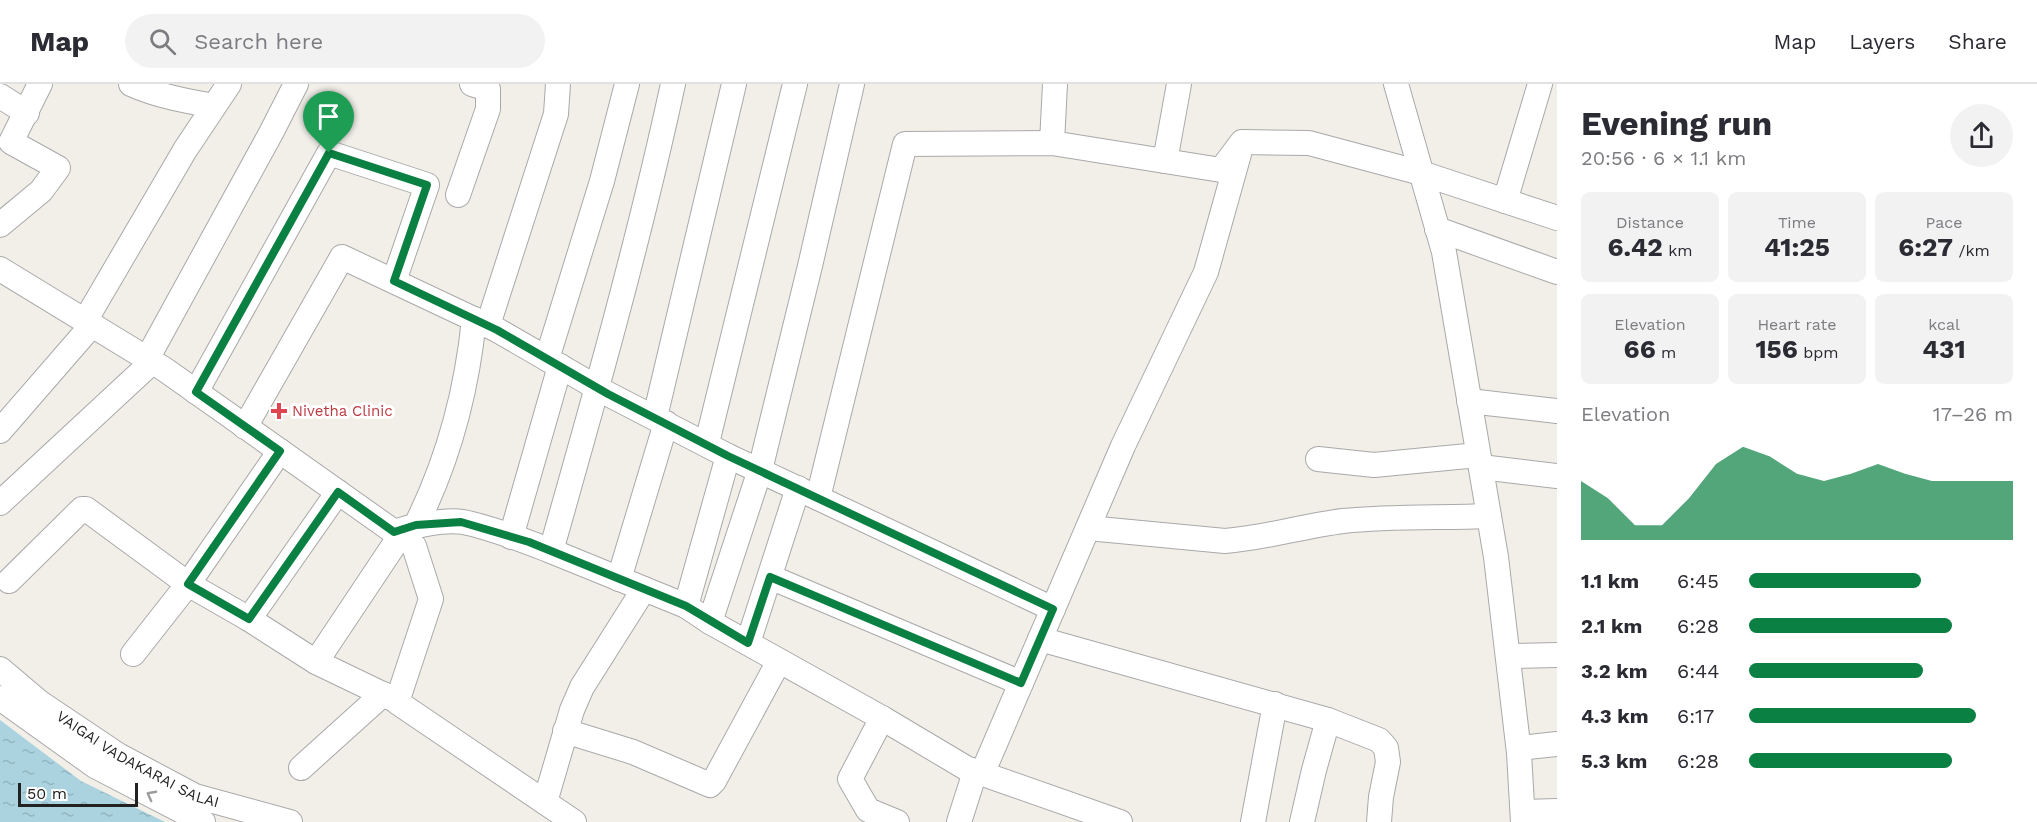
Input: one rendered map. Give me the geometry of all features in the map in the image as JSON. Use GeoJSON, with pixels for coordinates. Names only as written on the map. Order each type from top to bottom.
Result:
{"type":"FeatureCollection","features":[{"type":"Feature","properties":{"kind":"street"},"geometry":{"type":"LineString","coordinates":[[0,225],[41,191],[58,168],[11,142],[40,84]]}},
{"type":"Feature","properties":{"kind":"street"},"geometry":{"type":"LineString","coordinates":[[131,84],[147,91],[214,106]]}},
{"type":"Feature","properties":{"kind":"street"},"geometry":{"type":"LineString","coordinates":[[0,431],[88,323],[185,150],[229,84]]}},
{"type":"Feature","properties":{"kind":"street"},"geometry":{"type":"LineString","coordinates":[[0,503],[150,360],[296,84]]}},
{"type":"Feature","properties":{"kind":"street"},"geometry":{"type":"LineString","coordinates":[[458,195],[488,109],[488,89],[472,84]]}},
{"type":"Feature","properties":{"kind":"street"},"geometry":{"type":"LineString","coordinates":[[316,662],[403,531],[429,498],[454,423],[481,322],[556,114],[558,84]]}},
{"type":"Feature","properties":{"kind":"street"},"geometry":{"type":"LineString","coordinates":[[511,537],[553,362],[627,84]]}},
{"type":"Feature","properties":{"kind":"street"},"geometry":{"type":"LineString","coordinates":[[551,551],[598,388],[655,169],[673,84]]}},
{"type":"Feature","properties":{"kind":"street"},"geometry":{"type":"LineString","coordinates":[[619,579],[660,420],[734,84]]}},
{"type":"Feature","properties":{"kind":"street"},"geometry":{"type":"LineString","coordinates":[[707,443],[795,84]]}},
{"type":"Feature","properties":{"kind":"street"},"geometry":{"type":"LineString","coordinates":[[710,622],[760,470],[852,84]]}},
{"type":"Feature","properties":{"kind":"street"},"geometry":{"type":"LineString","coordinates":[[1052,143],[1055,84]]}},
{"type":"Feature","properties":{"kind":"street"},"geometry":{"type":"LineString","coordinates":[[1165,161],[1179,84]]}},
{"type":"Feature","properties":{"kind":"street"},"geometry":{"type":"LineString","coordinates":[[1396,84],[1444,252],[1496,557],[1519,748],[1523,817],[1557,811]]}},
{"type":"Feature","properties":{"kind":"street"},"geometry":{"type":"LineString","coordinates":[[1505,201],[1540,84]]}},
{"type":"Feature","properties":{"kind":"street"},"geometry":{"type":"LineString","coordinates":[[0,96],[27,113]]}},
{"type":"Feature","properties":{"kind":"street"},"geometry":{"type":"LineString","coordinates":[[748,643],[770,577],[808,493],[904,144],[1052,143],[1221,170],[1242,142]]}},
{"type":"Feature","properties":{"kind":"street"},"geometry":{"type":"LineString","coordinates":[[1242,142],[1309,143],[1421,173],[1557,218]]}},
{"type":"Feature","properties":{"kind":"street"},"geometry":{"type":"LineString","coordinates":[[959,822],[1123,446],[1206,272],[1242,142]]}},
{"type":"Feature","properties":{"kind":"street"},"geometry":{"type":"LineString","coordinates":[[196,392],[329,153],[427,185],[394,281]]}},
{"type":"Feature","properties":{"kind":"street"},"geometry":{"type":"LineString","coordinates":[[1437,228],[1557,272]]}},
{"type":"Feature","properties":{"kind":"street"},"geometry":{"type":"LineString","coordinates":[[245,426],[342,257],[481,322],[598,388],[728,456],[1053,609]]}},
{"type":"Feature","properties":{"kind":"street"},"geometry":{"type":"LineString","coordinates":[[0,269],[150,360],[338,492],[403,531],[414,546],[431,599],[390,698],[301,768]]}},
{"type":"Feature","properties":{"kind":"street"},"geometry":{"type":"LineString","coordinates":[[1469,401],[1557,411]]}},
{"type":"Feature","properties":{"kind":"street"},"geometry":{"type":"LineString","coordinates":[[133,654],[188,584],[280,451]]}},
{"type":"Feature","properties":{"kind":"street"},"geometry":{"type":"LineString","coordinates":[[686,606],[728,456]]}},
{"type":"Feature","properties":{"kind":"street"},"geometry":{"type":"LineString","coordinates":[[1318,459],[1374,465],[1431,461],[1480,461],[1557,476]]}},
{"type":"Feature","properties":{"kind":"street"},"geometry":{"type":"LineString","coordinates":[[249,619],[338,492]]}},
{"type":"Feature","properties":{"kind":"street"},"geometry":{"type":"LineString","coordinates":[[9,581],[82,509],[86,509],[188,584],[249,619],[316,662],[390,698],[574,822]]}},
{"type":"Feature","properties":{"kind":"street"},"geometry":{"type":"LineString","coordinates":[[1088,528],[1225,541],[1248,539],[1345,521],[1489,516]]}},
{"type":"Feature","properties":{"kind":"street"},"geometry":{"type":"LineString","coordinates":[[403,531],[461,522],[551,551],[686,606],[710,622],[882,718],[966,768],[1120,822]]}},
{"type":"Feature","properties":{"kind":"street"},"geometry":{"type":"LineString","coordinates":[[770,577],[1021,683]]}},
{"type":"Feature","properties":{"kind":"street"},"geometry":{"type":"LineString","coordinates":[[545,802],[565,731],[582,687],[644,589]]}},
{"type":"Feature","properties":{"kind":"street"},"geometry":{"type":"LineString","coordinates":[[1040,639],[1275,704],[1328,720],[1379,740],[1386,748],[1388,762],[1379,822]]}},
{"type":"Feature","properties":{"kind":"street"},"geometry":{"type":"LineString","coordinates":[[1508,656],[1557,655]]}},
{"type":"Feature","properties":{"kind":"street"},"geometry":{"type":"LineString","coordinates":[[565,731],[633,752],[710,785],[779,660]]}},
{"type":"Feature","properties":{"kind":"street","name":"VAIGAI VADAKARAI SALAI"},"geometry":{"type":"LineString","coordinates":[[0,669],[39,702],[118,755],[195,796],[291,822]]}},
{"type":"Feature","properties":{"kind":"street","name":"VAIGAI VADAKARAI SALAI"},"geometry":{"type":"LineString","coordinates":[[0,698],[95,766],[203,822]]}},
{"type":"Feature","properties":{"kind":"street"},"geometry":{"type":"LineString","coordinates":[[1253,822],[1275,704]]}},
{"type":"Feature","properties":{"kind":"street"},"geometry":{"type":"LineString","coordinates":[[882,718],[850,779],[868,810],[897,822]]}},
{"type":"Feature","properties":{"kind":"street"},"geometry":{"type":"LineString","coordinates":[[1302,822],[1328,720]]}},
{"type":"Feature","properties":{"kind":"street"},"geometry":{"type":"LineString","coordinates":[[1519,748],[1557,744]]}},
{"type":"Feature","properties":{"kind":"water"},"geometry":{"type":"Polygon","coordinates":[[[0,720],[81,781],[165,822],[0,822],[0,720]]]}},
{"type":"Feature","properties":{"kind":"place","name":"Nivetha Clinic"},"geometry":{"type":"Point","coordinates":[279,411]}},
{"type":"Feature","properties":{"kind":"route"},"geometry":{"type":"LineString","coordinates":[[329,153],[427,185],[394,281],[497,330],[608,394],[707,443],[728,456],[1053,609],[1021,683],[770,577],[748,643],[686,606],[529,542],[461,522],[416,525],[394,532],[338,492],[249,619],[188,584],[280,451],[196,392],[329,153]]}}]}
